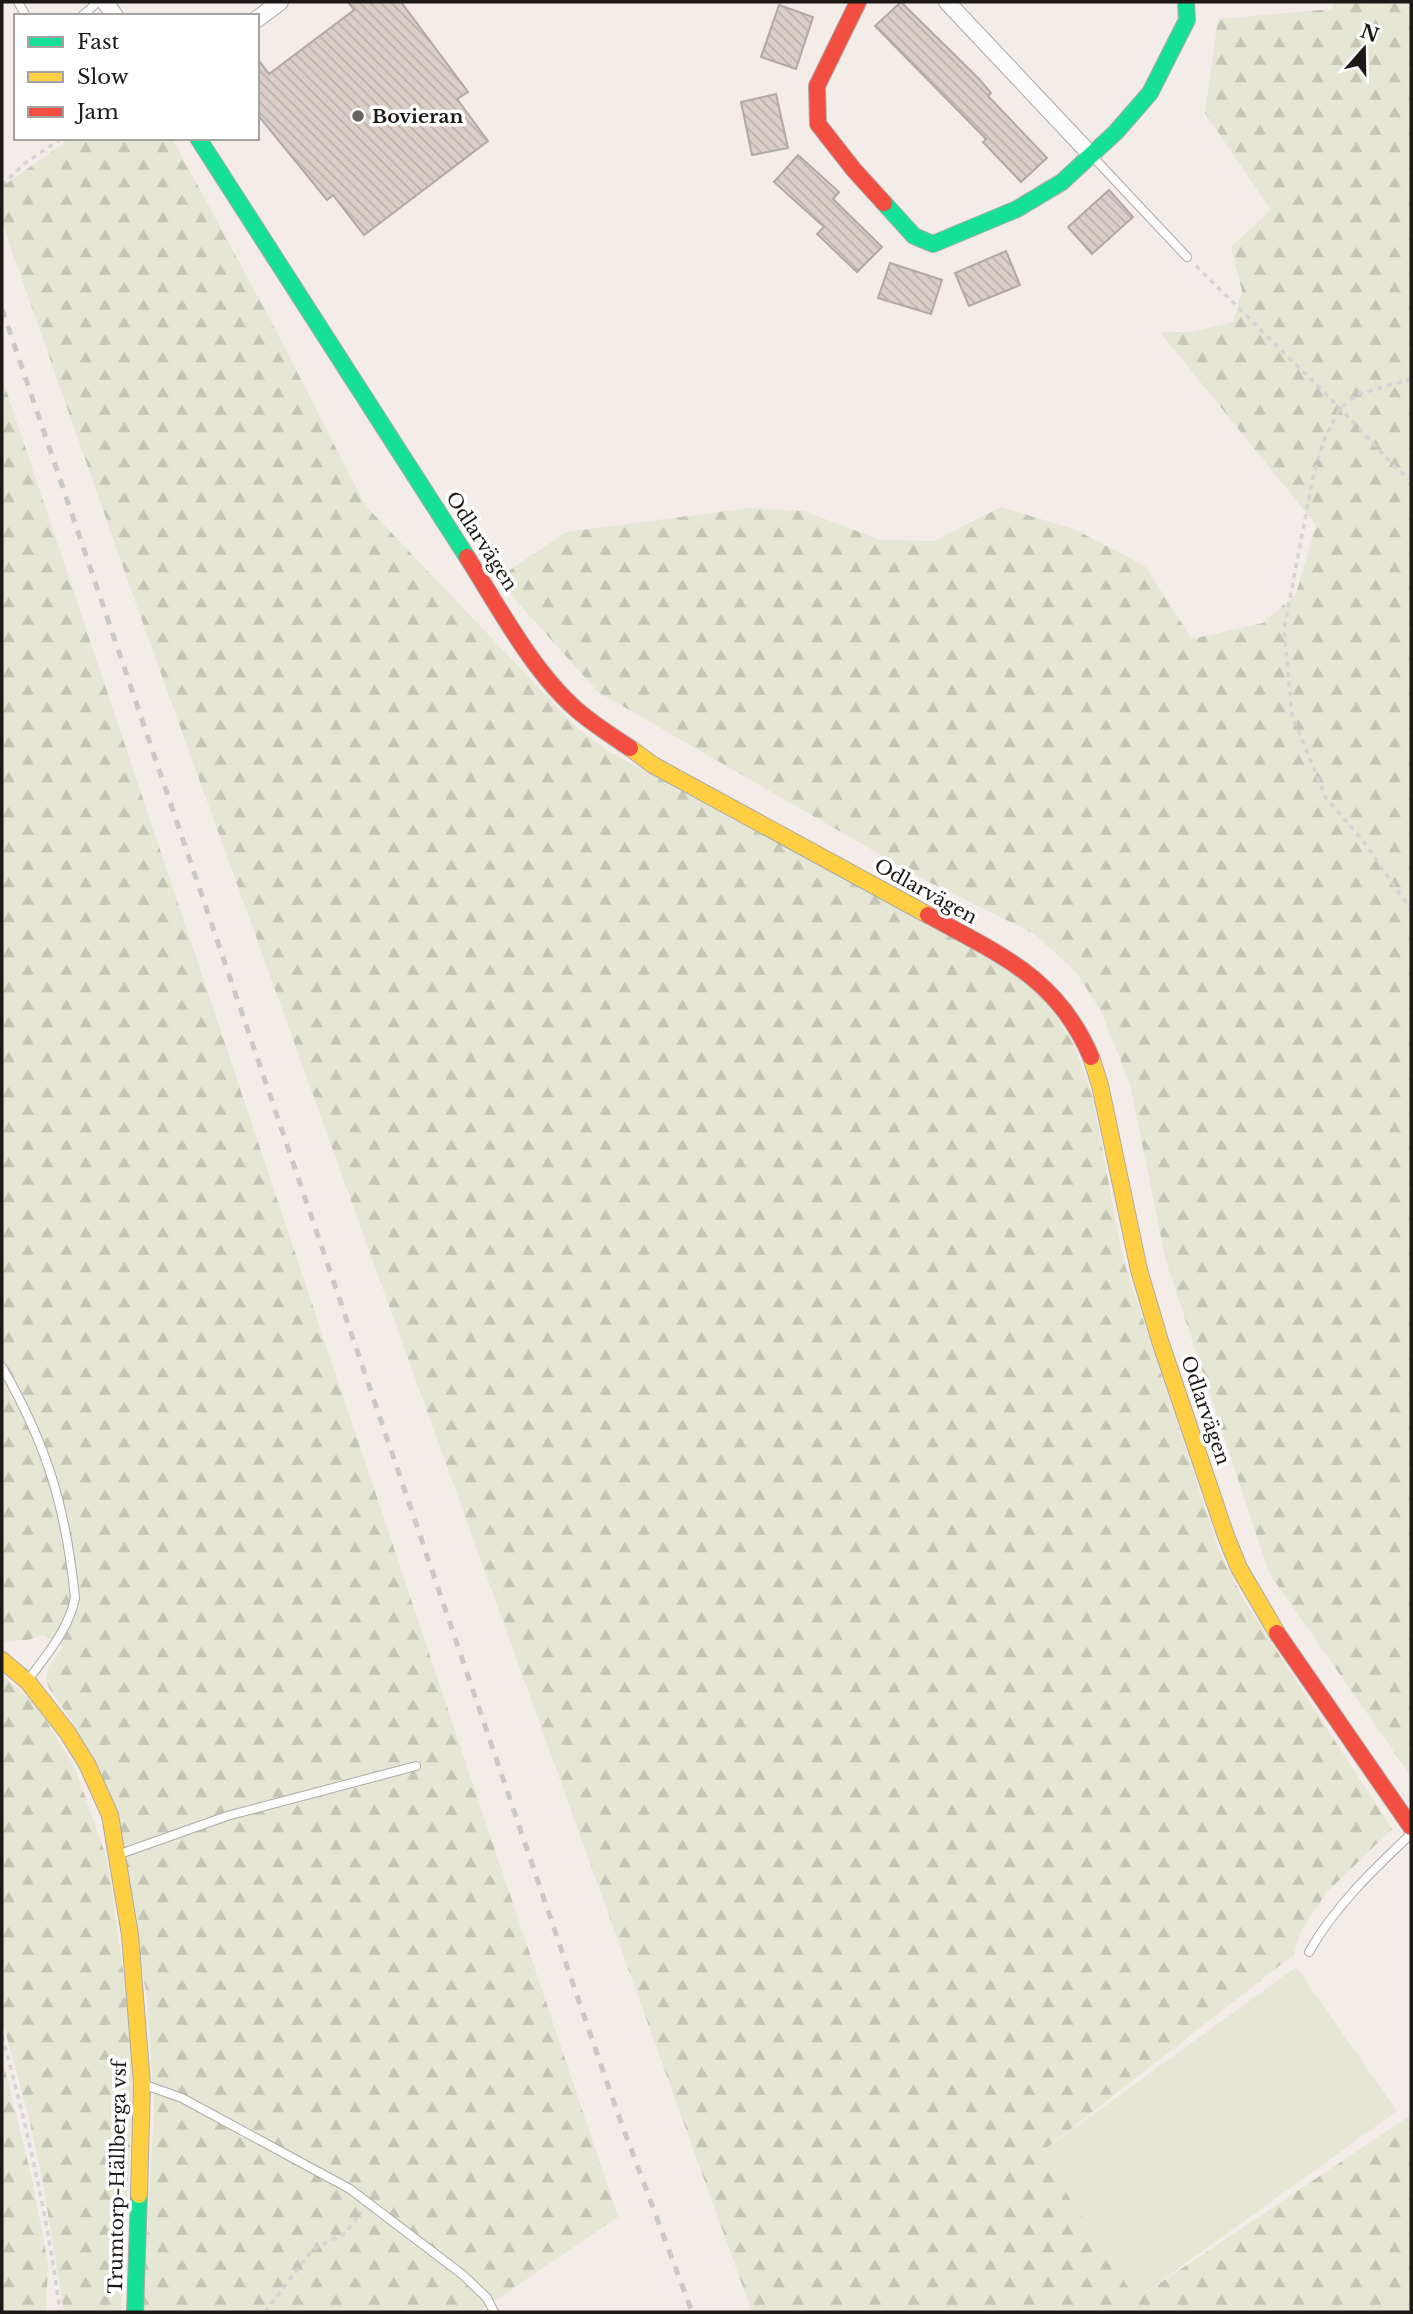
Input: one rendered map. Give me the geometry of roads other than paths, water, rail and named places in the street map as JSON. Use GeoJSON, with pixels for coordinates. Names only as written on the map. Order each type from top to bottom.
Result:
{"type":"FeatureCollection","features":[{"type":"Feature","properties":{"kind":"street"},"geometry":{"type":"LineString","coordinates":[[259,18],[280,2]]}},
{"type":"Feature","properties":{"kind":"street"},"geometry":{"type":"LineString","coordinates":[[858,2],[817,86],[818,124],[853,170],[914,236],[933,244],[1017,209],[1062,182],[1116,132],[1150,93],[1187,20],[1186,2]]}},
{"type":"Feature","properties":{"kind":"street"},"geometry":{"type":"LineString","coordinates":[[947,2],[1091,155]]}},
{"type":"Feature","properties":{"kind":"street","name":"Odlarvägen"},"geometry":{"type":"LineString","coordinates":[[199,140],[519,639],[554,686],[577,710],[653,765],[1023,968],[1063,1006],[1079,1030],[1100,1085],[1139,1270],[1160,1341],[1235,1557],[1273,1628],[1411,1827]]}},
{"type":"Feature","properties":{"kind":"street","name":"Trumtorp-Hällberga vsf"},"geometry":{"type":"LineString","coordinates":[[2,1660],[28,1682],[67,1732],[87,1764],[110,1815],[130,1935],[142,2084],[135,2312]]}},
{"type":"Feature","properties":{"kind":"lane"},"geometry":{"type":"LineString","coordinates":[[84,14],[98,2]]}},
{"type":"Feature","properties":{"kind":"lane"},"geometry":{"type":"LineString","coordinates":[[1091,155],[1186,257]]}},
{"type":"Feature","properties":{"kind":"lane"},"geometry":{"type":"LineString","coordinates":[[2,1367],[25,1406],[52,1474],[61,1506],[75,1598],[66,1627],[28,1682]]}},
{"type":"Feature","properties":{"kind":"lane"},"geometry":{"type":"LineString","coordinates":[[117,1855],[227,1816],[416,1766]]}},
{"type":"Feature","properties":{"kind":"lane"},"geometry":{"type":"LineString","coordinates":[[1309,1952],[1323,1928],[1368,1875],[1411,1835]]}},
{"type":"Feature","properties":{"kind":"lane"},"geometry":{"type":"LineString","coordinates":[[142,2084],[182,2098],[350,2189],[463,2274],[487,2298],[494,2312]]}},
{"type":"Feature","properties":{"kind":"railway"},"geometry":{"type":"LineString","coordinates":[[2,309],[573,1984],[692,2312]]}},
{"type":"Feature","properties":{"kind":"place","name":"Bovieran"},"geometry":{"type":"Point","coordinates":[358,116]}}]}
